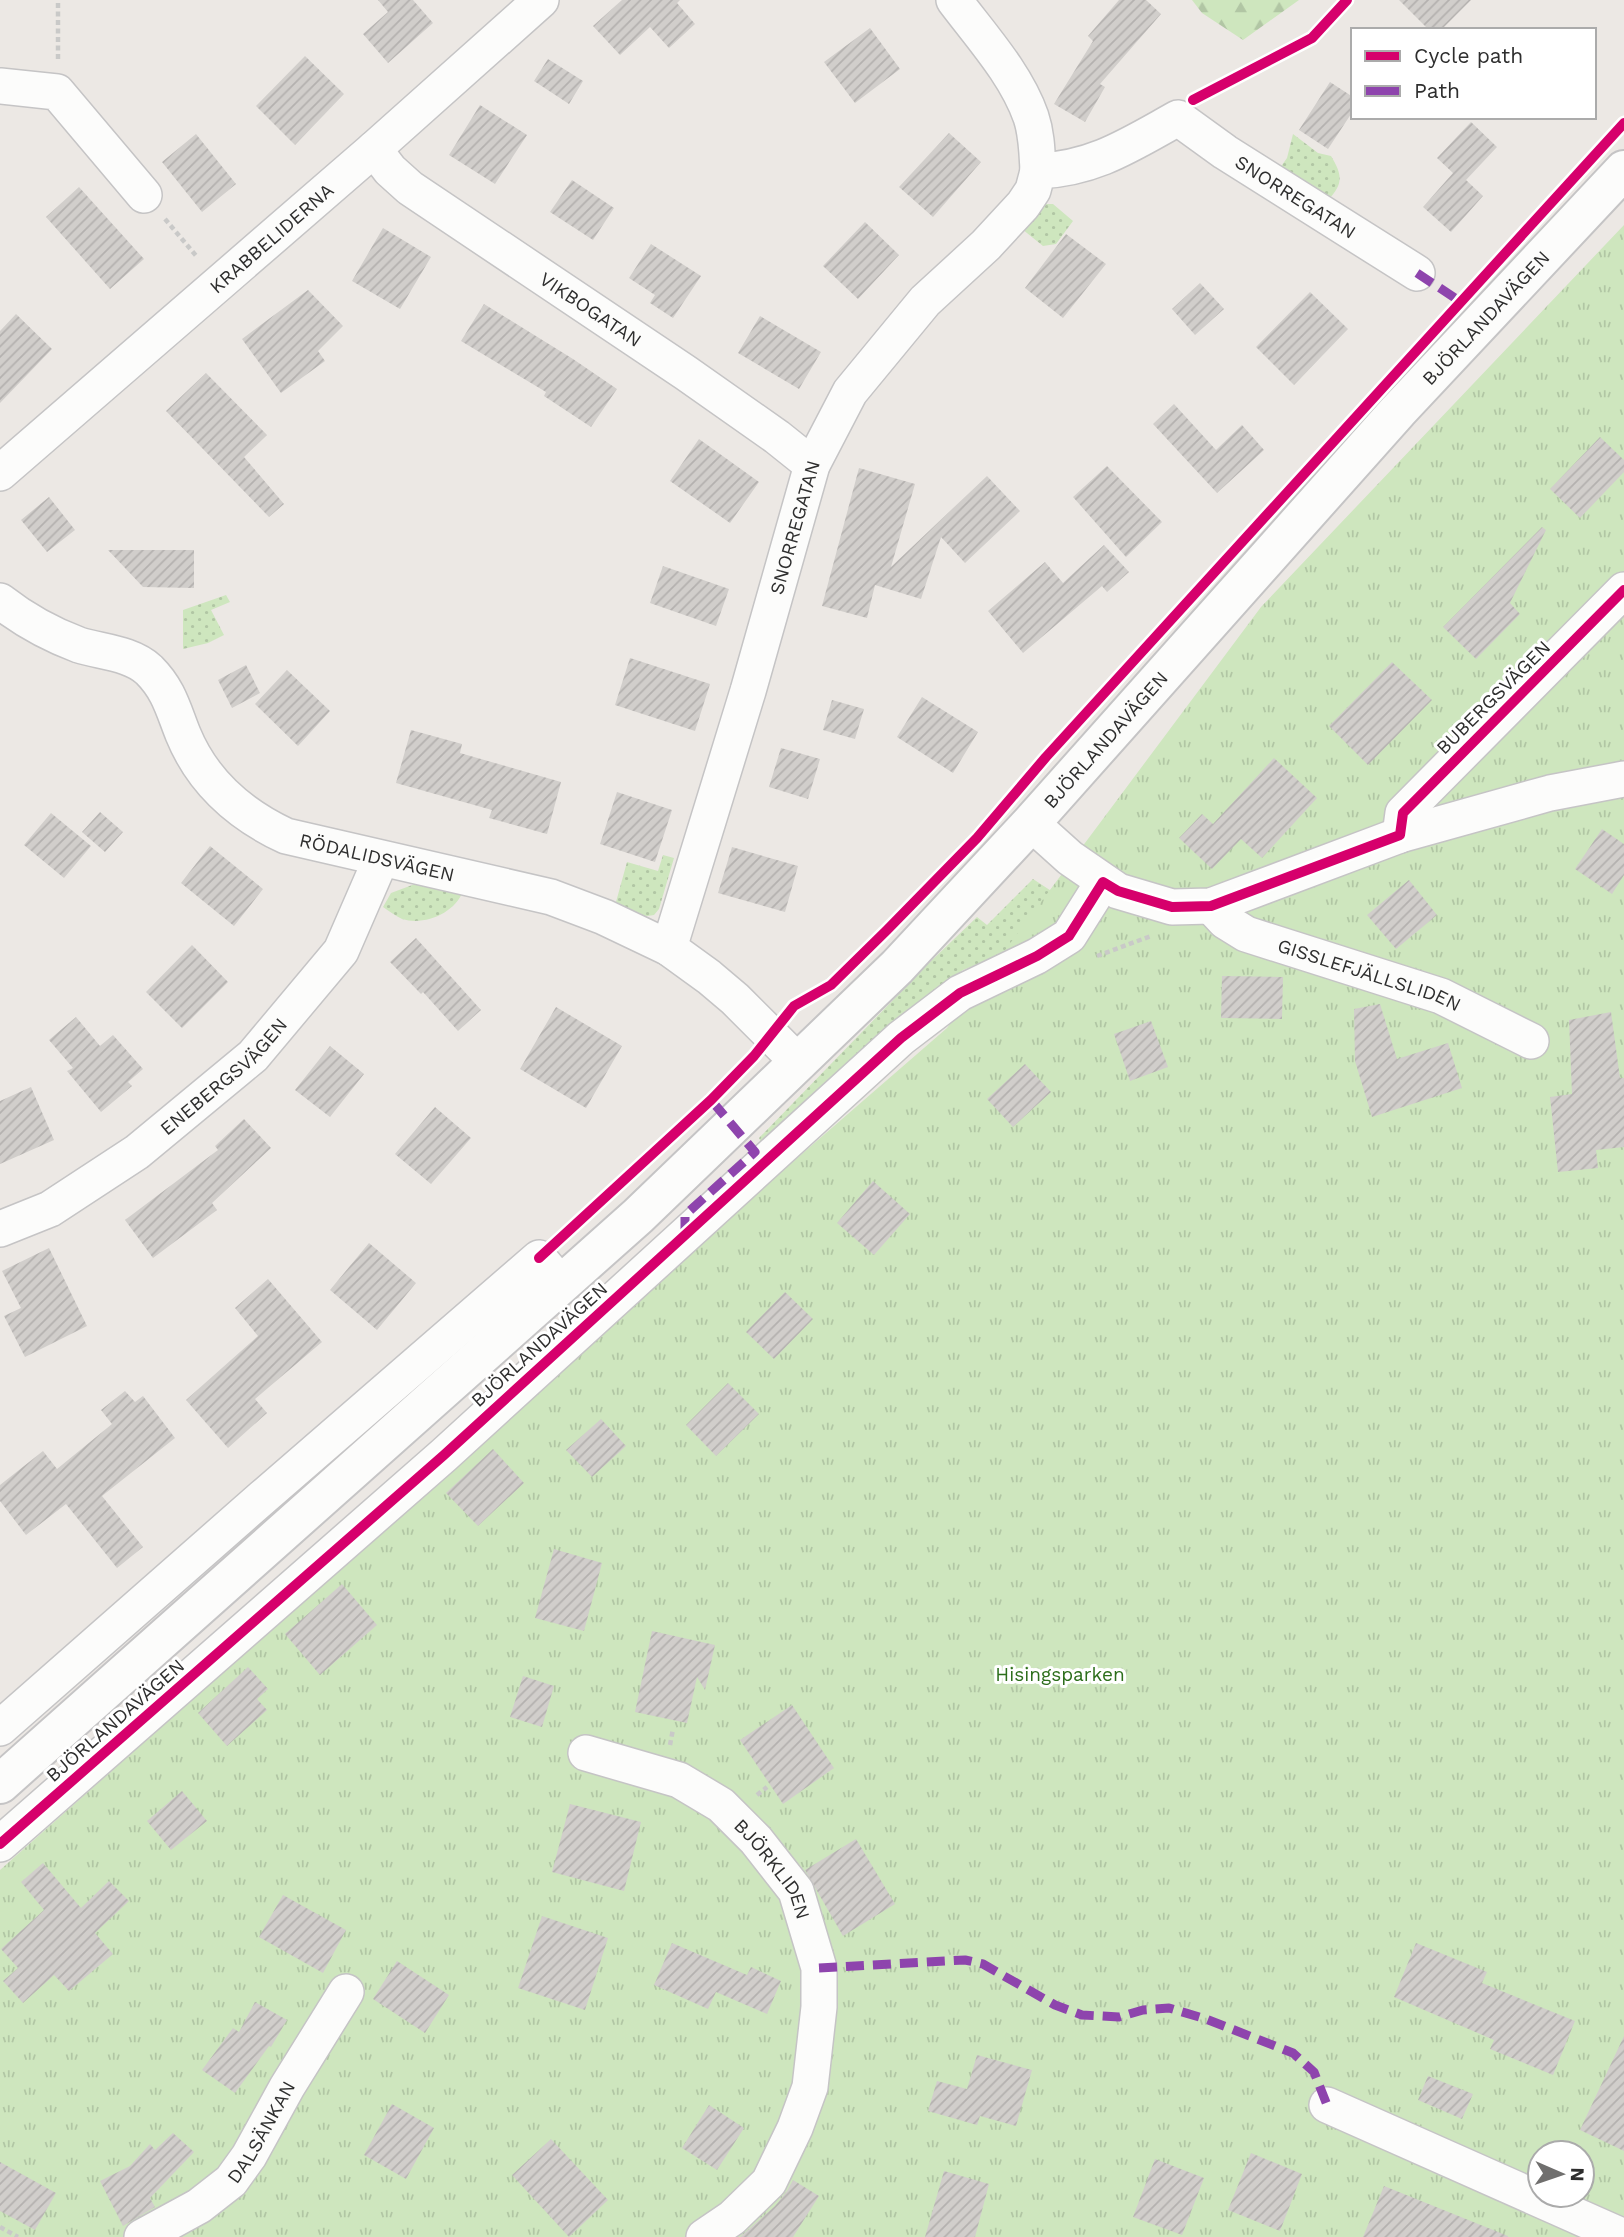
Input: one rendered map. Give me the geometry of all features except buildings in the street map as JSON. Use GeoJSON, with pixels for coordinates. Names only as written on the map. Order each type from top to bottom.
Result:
{"type":"FeatureCollection","features":[{"type":"Feature","properties":{"kind":"street","name":"KRABBELIDERNA"},"geometry":{"type":"LineString","coordinates":[[0,473],[374,149],[541,0]]}},
{"type":"Feature","properties":{"kind":"street","name":"SNORREGATAN"},"geometry":{"type":"LineString","coordinates":[[668,947],[748,691],[812,465],[850,392],[925,301],[986,245],[1023,205],[1032,190],[1038,171],[1036,137],[1019,92],[990,47],[954,0]]}},
{"type":"Feature","properties":{"kind":"street"},"geometry":{"type":"LineString","coordinates":[[0,86],[57,92],[144,195]]}},
{"type":"Feature","properties":{"kind":"street","name":"SNORREGATAN"},"geometry":{"type":"LineString","coordinates":[[1038,171],[1062,170],[1083,165],[1121,150],[1185,109],[1225,152],[1417,273]]}},
{"type":"Feature","properties":{"kind":"street","name":"VIKBOGATAN"},"geometry":{"type":"LineString","coordinates":[[374,149],[390,170],[410,188],[687,373],[812,465]]}},
{"type":"Feature","properties":{"kind":"street","name":"BJÖRLANDAVÄGEN"},"geometry":{"type":"LineString","coordinates":[[0,1784],[648,1207],[897,967],[1031,823],[1389,421],[1624,170]]}},
{"type":"Feature","properties":{"kind":"street","name":"BUBERGSVÄGEN"},"geometry":{"type":"LineString","coordinates":[[1400,835],[1403,813],[1624,590]]}},
{"type":"Feature","properties":{"kind":"street","name":"RÖDALIDSVÄGEN"},"geometry":{"type":"LineString","coordinates":[[0,601],[18,615],[78,644],[129,658],[145,666],[163,684],[184,736],[218,791],[262,825],[286,836],[551,897],[604,917],[668,947],[735,999],[799,1063]]}},
{"type":"Feature","properties":{"kind":"street"},"geometry":{"type":"LineString","coordinates":[[1031,823],[1070,858],[1118,891],[1172,907],[1211,906],[1400,835],[1550,793],[1624,779]]}},
{"type":"Feature","properties":{"kind":"street","name":"ENEBERGSVÄGEN"},"geometry":{"type":"LineString","coordinates":[[0,1229],[50,1209],[137,1152],[253,1056],[341,951],[381,859]]}},
{"type":"Feature","properties":{"kind":"street","name":"BJÖRLANDAVÄGEN"},"geometry":{"type":"LineString","coordinates":[[0,1844],[444,1455],[901,1038],[960,993],[1037,956],[1069,936],[1103,883]]}},
{"type":"Feature","properties":{"kind":"street","name":"GISSLEFJÄLLSLIDEN"},"geometry":{"type":"LineString","coordinates":[[1211,906],[1224,921],[1247,934],[1441,996],[1531,1041]]}},
{"type":"Feature","properties":{"kind":"street","name":"BJÖRLANDAVÄGEN"},"geometry":{"type":"LineString","coordinates":[[0,1728],[539,1258],[561,1284]]}},
{"type":"Feature","properties":{"kind":"street","name":"BJÖRKLIDEN"},"geometry":{"type":"LineString","coordinates":[[586,1753],[679,1780],[721,1805],[756,1840],[796,1891],[819,1968],[819,2007],[795,2128],[769,2182],[732,2218],[704,2237]]}},
{"type":"Feature","properties":{"kind":"street","name":"DALSÄNKAN"},"geometry":{"type":"LineString","coordinates":[[142,2237],[199,2206],[231,2181],[346,1992]]}},
{"type":"Feature","properties":{"kind":"street"},"geometry":{"type":"LineString","coordinates":[[1327,2105],[1624,2236]]}},
{"type":"Feature","properties":{"kind":"path"},"geometry":{"type":"LineString","coordinates":[[57,92],[58,0]]}},
{"type":"Feature","properties":{"kind":"path"},"geometry":{"type":"LineString","coordinates":[[144,195],[219,282]]}},
{"type":"Feature","properties":{"kind":"path"},"geometry":{"type":"LineString","coordinates":[[0,2227],[18,2237]]}},
{"type":"Feature","properties":{"kind":"green space"},"geometry":{"type":"Polygon","coordinates":[[[1192,0],[1299,0],[1243,40],[1202,13],[1192,0]]]}},
{"type":"Feature","properties":{"kind":"green space"},"geometry":{"type":"Polygon","coordinates":[[[1293,134],[1318,153],[1331,156],[1335,162],[1340,179],[1337,189],[1328,200],[1277,172],[1287,158],[1293,134]]]}},
{"type":"Feature","properties":{"kind":"green space"},"geometry":{"type":"Polygon","coordinates":[[[1043,204],[1053,204],[1073,221],[1056,244],[1043,246],[1022,229],[1043,204]]]}},
{"type":"Feature","properties":{"kind":"green space","name":"Hisingsparken"},"geometry":{"type":"Polygon","coordinates":[[[1624,225],[1624,2237],[0,2237],[0,1870],[728,1218],[947,1028],[1261,607],[1624,225]]]}},
{"type":"Feature","properties":{"kind":"green space"},"geometry":{"type":"Polygon","coordinates":[[[226,595],[230,602],[211,610],[224,635],[208,643],[183,649],[183,610],[226,595]]]}},
{"type":"Feature","properties":{"kind":"green space"},"geometry":{"type":"Polygon","coordinates":[[[663,855],[674,858],[659,909],[654,915],[641,917],[616,902],[627,862],[658,871],[663,855]]]}},
{"type":"Feature","properties":{"kind":"green space"},"geometry":{"type":"Polygon","coordinates":[[[1033,879],[1062,898],[1042,938],[963,970],[893,1022],[761,1142],[759,1138],[928,964],[977,917],[987,925],[1033,879]]]}},
{"type":"Feature","properties":{"kind":"green space"},"geometry":{"type":"Polygon","coordinates":[[[415,884],[463,891],[459,899],[446,911],[420,921],[402,919],[383,907],[391,893],[415,884]]]}},
{"type":"Feature","properties":{"kind":"marked path"},"geometry":{"type":"LineString","coordinates":[[1417,273],[1461,302]]}},
{"type":"Feature","properties":{"kind":"marked path"},"geometry":{"type":"LineString","coordinates":[[685,1235],[685,1215],[755,1152],[711,1100]]}},
{"type":"Feature","properties":{"kind":"marked path"},"geometry":{"type":"LineString","coordinates":[[819,1968],[965,1960],[983,1964],[1055,2005],[1082,2015],[1119,2017],[1143,2010],[1169,2008],[1206,2019],[1293,2053],[1314,2072],[1327,2105]]}},
{"type":"Feature","properties":{"kind":"cycle path"},"geometry":{"type":"LineString","coordinates":[[1193,100],[1312,38],[1347,0]]}},
{"type":"Feature","properties":{"kind":"cycle path"},"geometry":{"type":"LineString","coordinates":[[539,1258],[711,1100],[754,1056],[794,1006],[831,985],[977,838],[1046,757],[1624,123]]}},
{"type":"Feature","properties":{"kind":"cycle path"},"geometry":{"type":"LineString","coordinates":[[0,1844],[444,1455],[901,1038],[960,993],[1037,956],[1069,936],[1103,882],[1118,891],[1172,907],[1211,906],[1400,835],[1403,813],[1624,590]]}}]}
